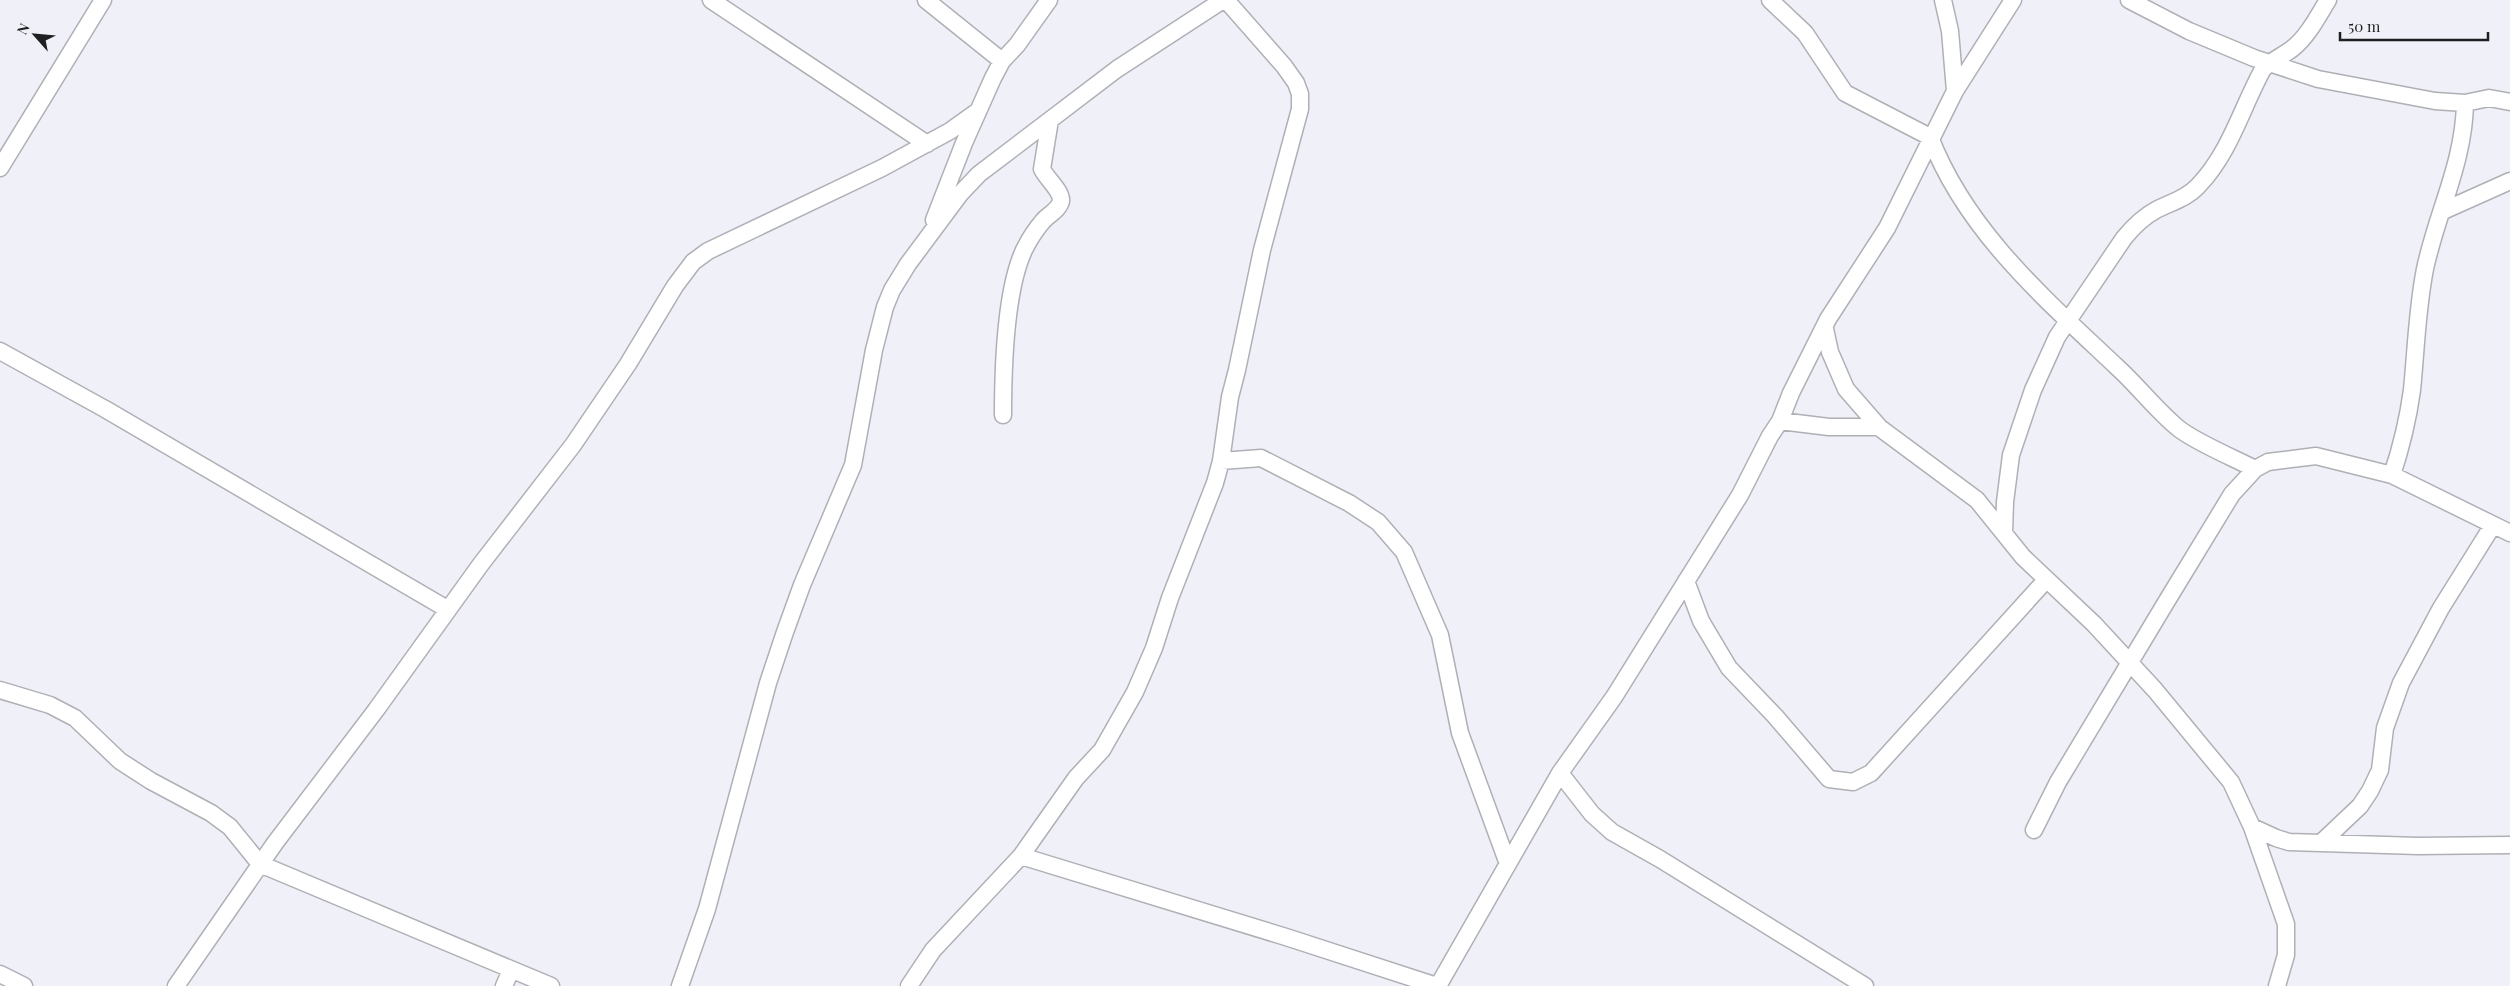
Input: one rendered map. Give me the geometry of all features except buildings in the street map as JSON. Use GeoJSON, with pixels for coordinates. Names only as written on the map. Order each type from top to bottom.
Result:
{"type":"FeatureCollection","features":[{"type":"Feature","properties":{"kind":"street"},"geometry":{"type":"LineString","coordinates":[[0,168],[103,0]]}},
{"type":"Feature","properties":{"kind":"street"},"geometry":{"type":"LineString","coordinates":[[711,0],[927,144]]}},
{"type":"Feature","properties":{"kind":"street"},"geometry":{"type":"LineString","coordinates":[[926,0],[1002,61]]}},
{"type":"Feature","properties":{"kind":"street"},"geometry":{"type":"LineString","coordinates":[[925,240],[978,111],[1002,61],[1017,45],[1049,0]]}},
{"type":"Feature","properties":{"kind":"street"},"geometry":{"type":"LineString","coordinates":[[680,986],[707,909],[780,649],[802,585],[853,464],[874,350],[892,290],[925,240],[960,194],[980,174],[1117,68],[1224,0],[1292,77],[1300,94],[1300,109],[1262,250],[1238,370],[1230,397],[1221,461],[1215,483],[1170,598],[1154,648],[1124,713],[1102,750],[1076,778],[1021,856],[938,943],[909,986]]}},
{"type":"Feature","properties":{"kind":"street"},"geometry":{"type":"LineString","coordinates":[[1770,0],[1804,33],[1845,93],[1930,137],[1945,173],[1984,232],[2068,321],[2179,429],[2255,469]]}},
{"type":"Feature","properties":{"kind":"street"},"geometry":{"type":"LineString","coordinates":[[1943,0],[1950,31],[1955,91]]}},
{"type":"Feature","properties":{"kind":"street"},"geometry":{"type":"LineString","coordinates":[[2129,0],[2188,31],[2296,73],[2334,82],[2435,100],[2465,104],[2489,98],[2510,102]]}},
{"type":"Feature","properties":{"kind":"street"},"geometry":{"type":"LineString","coordinates":[[2004,533],[2005,502],[2011,455],[2032,390],[2050,349],[2109,257],[2130,231],[2156,210],[2187,196],[2207,176],[2238,125],[2256,82],[2269,63],[2293,48],[2308,31],[2328,0]]}},
{"type":"Feature","properties":{"kind":"street"},"geometry":{"type":"LineString","coordinates":[[1021,856],[1286,937],[1437,986],[1560,772],[1614,697],[1740,495],[1770,436],[1780,421],[1791,393],[1824,329],[1887,228],[1930,137],[2008,1]]}},
{"type":"Feature","properties":{"kind":"street"},"geometry":{"type":"LineString","coordinates":[[2392,475],[2401,447],[2412,390],[2425,270],[2433,236],[2443,211],[2464,130],[2465,104]]}},
{"type":"Feature","properties":{"kind":"street"},"geometry":{"type":"LineString","coordinates":[[176,986],[260,864],[376,710],[447,609],[573,445],[628,364],[675,286],[693,262],[708,251],[927,144],[978,111]]}},
{"type":"Feature","properties":{"kind":"street"},"geometry":{"type":"LineString","coordinates":[[1003,415],[1003,366],[1014,280],[1024,249],[1043,220],[1056,209],[1061,201],[1060,194],[1042,169],[1050,120]]}},
{"type":"Feature","properties":{"kind":"street"},"geometry":{"type":"LineString","coordinates":[[2443,211],[2510,181]]}},
{"type":"Feature","properties":{"kind":"street"},"geometry":{"type":"LineString","coordinates":[[1824,329],[1830,352],[1846,389],[1879,427],[1977,500],[2023,557],[2094,624],[2131,663],[2231,782],[2252,827],[2286,924],[2286,955],[2277,986]]}},
{"type":"Feature","properties":{"kind":"street"},"geometry":{"type":"LineString","coordinates":[[0,351],[105,409],[447,609]]}},
{"type":"Feature","properties":{"kind":"street"},"geometry":{"type":"LineString","coordinates":[[1780,421],[1829,427],[1879,427]]}},
{"type":"Feature","properties":{"kind":"street"},"geometry":{"type":"LineString","coordinates":[[2034,830],[2058,782],[2232,494],[2255,469],[2268,462],[2316,456],[2392,475],[2510,533]]}},
{"type":"Feature","properties":{"kind":"street"},"geometry":{"type":"LineString","coordinates":[[1221,461],[1261,458],[1350,503],[1378,522],[1404,552],[1440,635],[1460,734],[1508,864]]}},
{"type":"Feature","properties":{"kind":"street"},"geometry":{"type":"LineString","coordinates":[[2323,841],[2360,806],[2370,792],[2380,770],[2385,728],[2401,683],[2441,608],[2493,525]]}},
{"type":"Feature","properties":{"kind":"street"},"geometry":{"type":"LineString","coordinates":[[1686,581],[1701,621],[1729,668],[1775,716],[1830,779],[1852,782],[1871,773],[2046,580]]}},
{"type":"Feature","properties":{"kind":"street"},"geometry":{"type":"LineString","coordinates":[[0,690],[50,705],[75,718],[120,761],[151,781],[224,822],[260,864],[551,986]]}},
{"type":"Feature","properties":{"kind":"street"},"geometry":{"type":"LineString","coordinates":[[1560,772],[1592,814],[1612,832],[1660,859],[1865,986]]}},
{"type":"Feature","properties":{"kind":"street"},"geometry":{"type":"LineString","coordinates":[[2252,827],[2289,842],[2323,841],[2418,846],[2510,844]]}},
{"type":"Feature","properties":{"kind":"street"},"geometry":{"type":"LineString","coordinates":[[504,986],[511,970]]}},
{"type":"Feature","properties":{"kind":"street"},"geometry":{"type":"LineString","coordinates":[[0,974],[24,986]]}}]}
